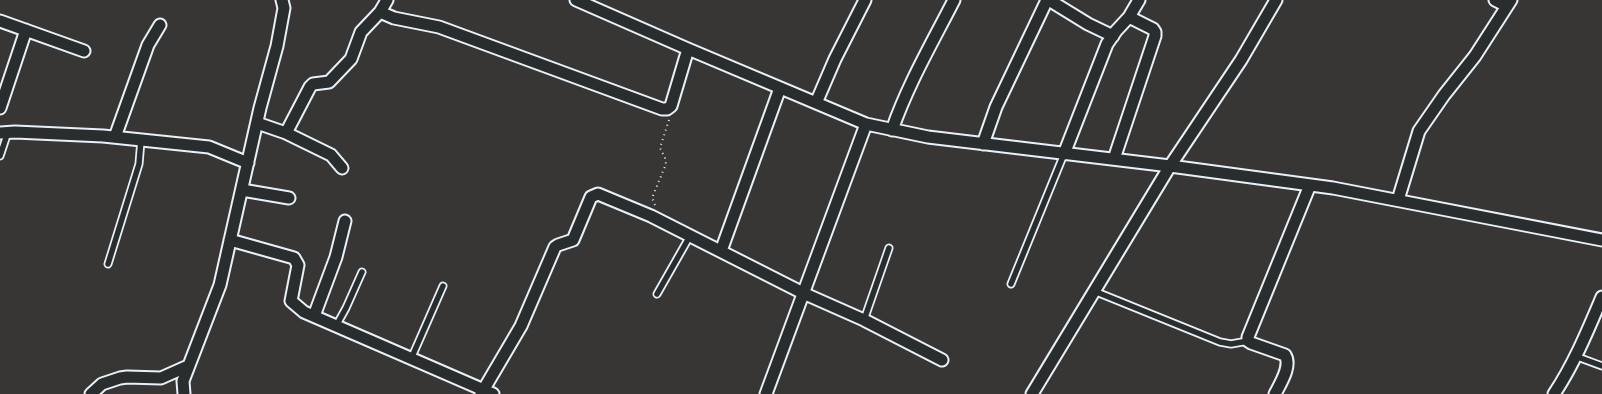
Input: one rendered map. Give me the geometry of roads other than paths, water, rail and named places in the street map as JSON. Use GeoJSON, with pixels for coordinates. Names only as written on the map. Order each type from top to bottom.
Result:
{"type":"FeatureCollection","features":[{"type":"Feature","properties":{"kind":"street"},"geometry":{"type":"LineString","coordinates":[[184,394],[183,381],[220,285],[276,46],[284,8],[282,0]]}},
{"type":"Feature","properties":{"kind":"street"},"geometry":{"type":"LineString","coordinates":[[286,133],[310,86],[329,82],[351,59],[361,32],[380,12],[387,0]]}},
{"type":"Feature","properties":{"kind":"street"},"geometry":{"type":"LineString","coordinates":[[576,0],[866,124],[928,137],[1310,185],[1398,200],[1602,240]]}},
{"type":"Feature","properties":{"kind":"street"},"geometry":{"type":"LineString","coordinates":[[816,103],[865,0]]}},
{"type":"Feature","properties":{"kind":"street"},"geometry":{"type":"LineString","coordinates":[[892,130],[911,82],[954,0]]}},
{"type":"Feature","properties":{"kind":"street"},"geometry":{"type":"LineString","coordinates":[[983,144],[996,107],[1048,0],[1088,24],[1113,36]]}},
{"type":"Feature","properties":{"kind":"street"},"geometry":{"type":"LineString","coordinates":[[1064,154],[1107,44],[1129,17],[1139,0]]}},
{"type":"Feature","properties":{"kind":"street"},"geometry":{"type":"LineString","coordinates":[[1032,394],[1170,166],[1241,60],[1276,0]]}},
{"type":"Feature","properties":{"kind":"street"},"geometry":{"type":"LineString","coordinates":[[1398,200],[1419,132],[1444,95],[1475,56],[1509,3],[1496,0]]}},
{"type":"Feature","properties":{"kind":"street"},"geometry":{"type":"LineString","coordinates":[[380,12],[394,18],[439,27],[662,109],[667,109],[671,106],[688,49]]}},
{"type":"Feature","properties":{"kind":"street"},"geometry":{"type":"LineString","coordinates":[[1114,160],[1155,36],[1153,30],[1129,17]]}},
{"type":"Feature","properties":{"kind":"street"},"geometry":{"type":"LineString","coordinates":[[0,21],[84,51]]}},
{"type":"Feature","properties":{"kind":"street"},"geometry":{"type":"LineString","coordinates":[[115,137],[148,45],[160,25]]}},
{"type":"Feature","properties":{"kind":"street"},"geometry":{"type":"LineString","coordinates":[[0,108],[26,30]]}},
{"type":"Feature","properties":{"kind":"street"},"geometry":{"type":"LineString","coordinates":[[721,251],[780,88]]}},
{"type":"Feature","properties":{"kind":"street"},"geometry":{"type":"LineString","coordinates":[[257,123],[286,133],[331,155],[342,168]]}},
{"type":"Feature","properties":{"kind":"street"},"geometry":{"type":"LineString","coordinates":[[766,394],[866,124]]}},
{"type":"Feature","properties":{"kind":"street"},"geometry":{"type":"LineString","coordinates":[[4,132],[115,137],[208,147],[248,163]]}},
{"type":"Feature","properties":{"kind":"street"},"geometry":{"type":"LineString","coordinates":[[1275,394],[1288,364],[1288,359],[1285,355],[1248,341],[1248,337],[1310,185]]}},
{"type":"Feature","properties":{"kind":"street"},"geometry":{"type":"LineString","coordinates":[[242,190],[289,198]]}},
{"type":"Feature","properties":{"kind":"street"},"geometry":{"type":"LineString","coordinates":[[230,240],[294,258],[298,265],[291,301],[304,312],[486,393],[521,326],[555,247],[572,240],[591,197],[598,194],[660,221],[802,293],[864,320],[942,360]]}},
{"type":"Feature","properties":{"kind":"street"},"geometry":{"type":"LineString","coordinates":[[314,316],[336,257],[345,221]]}},
{"type":"Feature","properties":{"kind":"street"},"geometry":{"type":"LineString","coordinates":[[1554,394],[1575,356],[1602,297]]}},
{"type":"Feature","properties":{"kind":"street"},"geometry":{"type":"LineString","coordinates":[[91,394],[102,384],[120,378],[161,378],[188,366]]}},
{"type":"Feature","properties":{"kind":"lane"},"geometry":{"type":"LineString","coordinates":[[0,156],[4,132]]}},
{"type":"Feature","properties":{"kind":"lane"},"geometry":{"type":"LineString","coordinates":[[108,264],[138,164],[141,140]]}},
{"type":"Feature","properties":{"kind":"lane"},"geometry":{"type":"LineString","coordinates":[[1011,284],[1064,154]]}},
{"type":"Feature","properties":{"kind":"lane"},"geometry":{"type":"LineString","coordinates":[[657,294],[690,236]]}},
{"type":"Feature","properties":{"kind":"lane"},"geometry":{"type":"LineString","coordinates":[[864,320],[889,248]]}},
{"type":"Feature","properties":{"kind":"lane"},"geometry":{"type":"LineString","coordinates":[[336,326],[362,272]]}},
{"type":"Feature","properties":{"kind":"lane"},"geometry":{"type":"LineString","coordinates":[[411,359],[442,286]]}},
{"type":"Feature","properties":{"kind":"lane"},"geometry":{"type":"LineString","coordinates":[[1094,291],[1220,342],[1231,344],[1248,341]]}},
{"type":"Feature","properties":{"kind":"lane"},"geometry":{"type":"LineString","coordinates":[[1575,356],[1602,366]]}}]}
